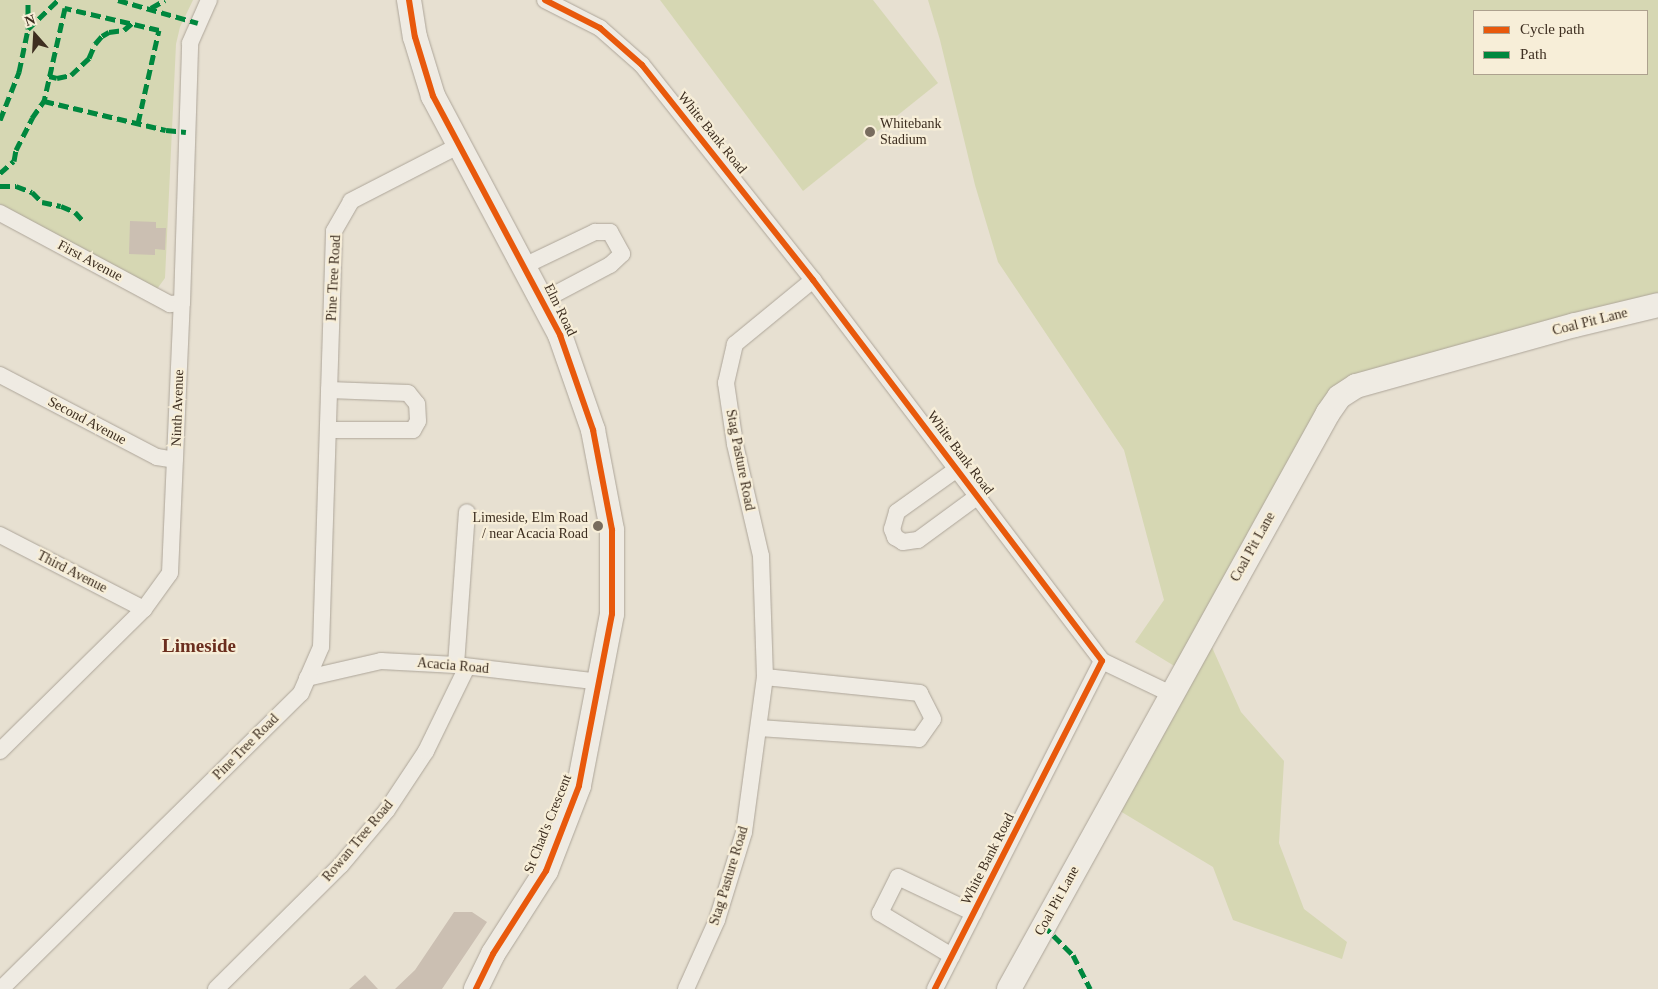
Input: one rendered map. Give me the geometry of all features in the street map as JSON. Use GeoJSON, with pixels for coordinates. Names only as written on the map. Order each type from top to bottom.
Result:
{"type":"FeatureCollection","features":[{"type":"Feature","properties":{"kind":"street","name":"Ninth Avenue"},"geometry":{"type":"LineString","coordinates":[[0,751],[144,609],[170,573],[182,304],[190,43],[209,0]]}},
{"type":"Feature","properties":{"kind":"street","name":"Elm Road"},"geometry":{"type":"LineString","coordinates":[[413,0],[415,37],[433,96],[560,335],[593,430],[612,530],[612,614],[600,682]]}},
{"type":"Feature","properties":{"kind":"street","name":"White Bank Road"},"geometry":{"type":"LineString","coordinates":[[545,0],[600,28],[642,66],[813,280],[1102,661],[935,989]]}},
{"type":"Feature","properties":{"kind":"street","name":"Pine Tree Road"},"geometry":{"type":"LineString","coordinates":[[1,989],[301,693],[321,647],[334,232],[351,201],[460,145]]}},
{"type":"Feature","properties":{"kind":"street","name":"First Avenue"},"geometry":{"type":"LineString","coordinates":[[0,213],[170,304],[182,304]]}},
{"type":"Feature","properties":{"kind":"street","name":"Elm Road"},"geometry":{"type":"LineString","coordinates":[[524,266],[595,232],[610,232],[622,254],[610,265],[542,301]]}},
{"type":"Feature","properties":{"kind":"street","name":"Stag Pasture Road"},"geometry":{"type":"LineString","coordinates":[[686,989],[717,920],[744,832],[765,677],[761,556],[735,444],[726,383],[735,344],[813,280]]}},
{"type":"Feature","properties":{"kind":"street","name":"Coal Pit Lane"},"geometry":{"type":"LineString","coordinates":[[1009,989],[1328,412],[1339,397],[1356,386],[1392,375],[1575,325],[1658,305]]}},
{"type":"Feature","properties":{"kind":"street","name":"Second Avenue"},"geometry":{"type":"LineString","coordinates":[[0,375],[157,457],[176,460]]}},
{"type":"Feature","properties":{"kind":"street"},"geometry":{"type":"LineString","coordinates":[[328,430],[413,430],[418,421],[416,404],[408,393],[329,390]]}},
{"type":"Feature","properties":{"kind":"street"},"geometry":{"type":"LineString","coordinates":[[957,469],[897,512],[892,529],[895,537],[903,542],[918,540],[978,496]]}},
{"type":"Feature","properties":{"kind":"street"},"geometry":{"type":"LineString","coordinates":[[461,666],[467,512]]}},
{"type":"Feature","properties":{"kind":"street","name":"Third Avenue"},"geometry":{"type":"LineString","coordinates":[[3,542],[144,609]]}},
{"type":"Feature","properties":{"kind":"street","name":"Acacia Road"},"geometry":{"type":"LineString","coordinates":[[308,678],[381,661],[461,666],[600,682]]}},
{"type":"Feature","properties":{"kind":"street"},"geometry":{"type":"LineString","coordinates":[[1102,661],[1171,694]]}},
{"type":"Feature","properties":{"kind":"street","name":"Rowan Tree Road"},"geometry":{"type":"LineString","coordinates":[[216,989],[341,865],[387,810],[426,751],[461,666]]}},
{"type":"Feature","properties":{"kind":"street"},"geometry":{"type":"LineString","coordinates":[[759,728],[919,739],[934,719],[920,693],[765,677]]}},
{"type":"Feature","properties":{"kind":"street","name":"St Chad's Crescent"},"geometry":{"type":"LineString","coordinates":[[476,989],[493,954],[546,870],[579,786],[600,682]]}},
{"type":"Feature","properties":{"kind":"street","name":"White Bank Road"},"geometry":{"type":"LineString","coordinates":[[952,956],[880,912],[898,877],[974,913]]}},
{"type":"Feature","properties":{"kind":"green space"},"geometry":{"type":"Polygon","coordinates":[[[0,0],[193,0],[180,27],[176,44],[165,278],[157,289],[0,204],[0,0]]]}},
{"type":"Feature","properties":{"kind":"green space"},"geometry":{"type":"Polygon","coordinates":[[[660,0],[873,0],[938,83],[803,191],[660,0]]]}},
{"type":"Feature","properties":{"kind":"green space"},"geometry":{"type":"Polygon","coordinates":[[[928,0],[1658,0],[1658,293],[1346,381],[1176,667],[1135,642],[1164,600],[1124,450],[998,262],[975,185],[940,40],[928,0]]]}},
{"type":"Feature","properties":{"kind":"green space"},"geometry":{"type":"Polygon","coordinates":[[[1211,645],[1241,712],[1284,761],[1279,843],[1304,909],[1347,942],[1342,959],[1233,920],[1213,867],[1120,811],[1211,645]]]}},
{"type":"Feature","properties":{"kind":"building"},"geometry":{"type":"Polygon","coordinates":[[[130,221],[156,222],[156,228],[166,228],[165,250],[155,249],[155,255],[129,254],[130,221]]]}},
{"type":"Feature","properties":{"kind":"building"},"geometry":{"type":"Polygon","coordinates":[[[454,912],[472,912],[487,922],[442,989],[395,989],[415,970],[454,912]]]}},
{"type":"Feature","properties":{"kind":"building"},"geometry":{"type":"Polygon","coordinates":[[[365,975],[378,989],[349,989],[365,975]]]}},
{"type":"Feature","properties":{"kind":"marked path"},"geometry":{"type":"LineString","coordinates":[[0,120],[19,72],[28,29],[28,0]]}},
{"type":"Feature","properties":{"kind":"marked path"},"geometry":{"type":"LineString","coordinates":[[28,29],[58,0]]}},
{"type":"Feature","properties":{"kind":"marked path"},"geometry":{"type":"LineString","coordinates":[[118,0],[198,23]]}},
{"type":"Feature","properties":{"kind":"marked path"},"geometry":{"type":"LineString","coordinates":[[151,8],[165,0]]}},
{"type":"Feature","properties":{"kind":"marked path"},"geometry":{"type":"LineString","coordinates":[[138,123],[159,30],[65,8],[44,101],[166,130],[186,132]]}},
{"type":"Feature","properties":{"kind":"marked path"},"geometry":{"type":"LineString","coordinates":[[49,76],[57,78],[71,75],[89,58],[95,44],[102,36],[109,32],[124,30],[132,23]]}},
{"type":"Feature","properties":{"kind":"marked path"},"geometry":{"type":"LineString","coordinates":[[0,173],[14,161],[16,150],[32,118],[44,101]]}},
{"type":"Feature","properties":{"kind":"marked path"},"geometry":{"type":"LineString","coordinates":[[0,186],[16,186],[32,192],[42,202],[61,206],[75,212],[83,221]]}},
{"type":"Feature","properties":{"kind":"marked path"},"geometry":{"type":"LineString","coordinates":[[1043,925],[1073,955],[1090,989]]}},
{"type":"Feature","properties":{"kind":"cycle path"},"geometry":{"type":"LineString","coordinates":[[409,0],[415,37],[433,96],[560,335],[593,430],[612,530],[612,614],[579,786],[546,871],[493,954],[476,989]]}},
{"type":"Feature","properties":{"kind":"cycle path"},"geometry":{"type":"LineString","coordinates":[[545,0],[600,28],[642,65],[813,280],[1102,661],[935,989]]}},
{"type":"Feature","properties":{"kind":"place","name":"Whitebank Stadium"},"geometry":{"type":"Point","coordinates":[870,132]}},
{"type":"Feature","properties":{"kind":"place","name":"Limeside, Elm Road / near Acacia Road"},"geometry":{"type":"Point","coordinates":[598,526]}},
{"type":"Feature","properties":{"kind":"district","name":"Limeside"},"geometry":{"type":"Point","coordinates":[199,646]}}]}
